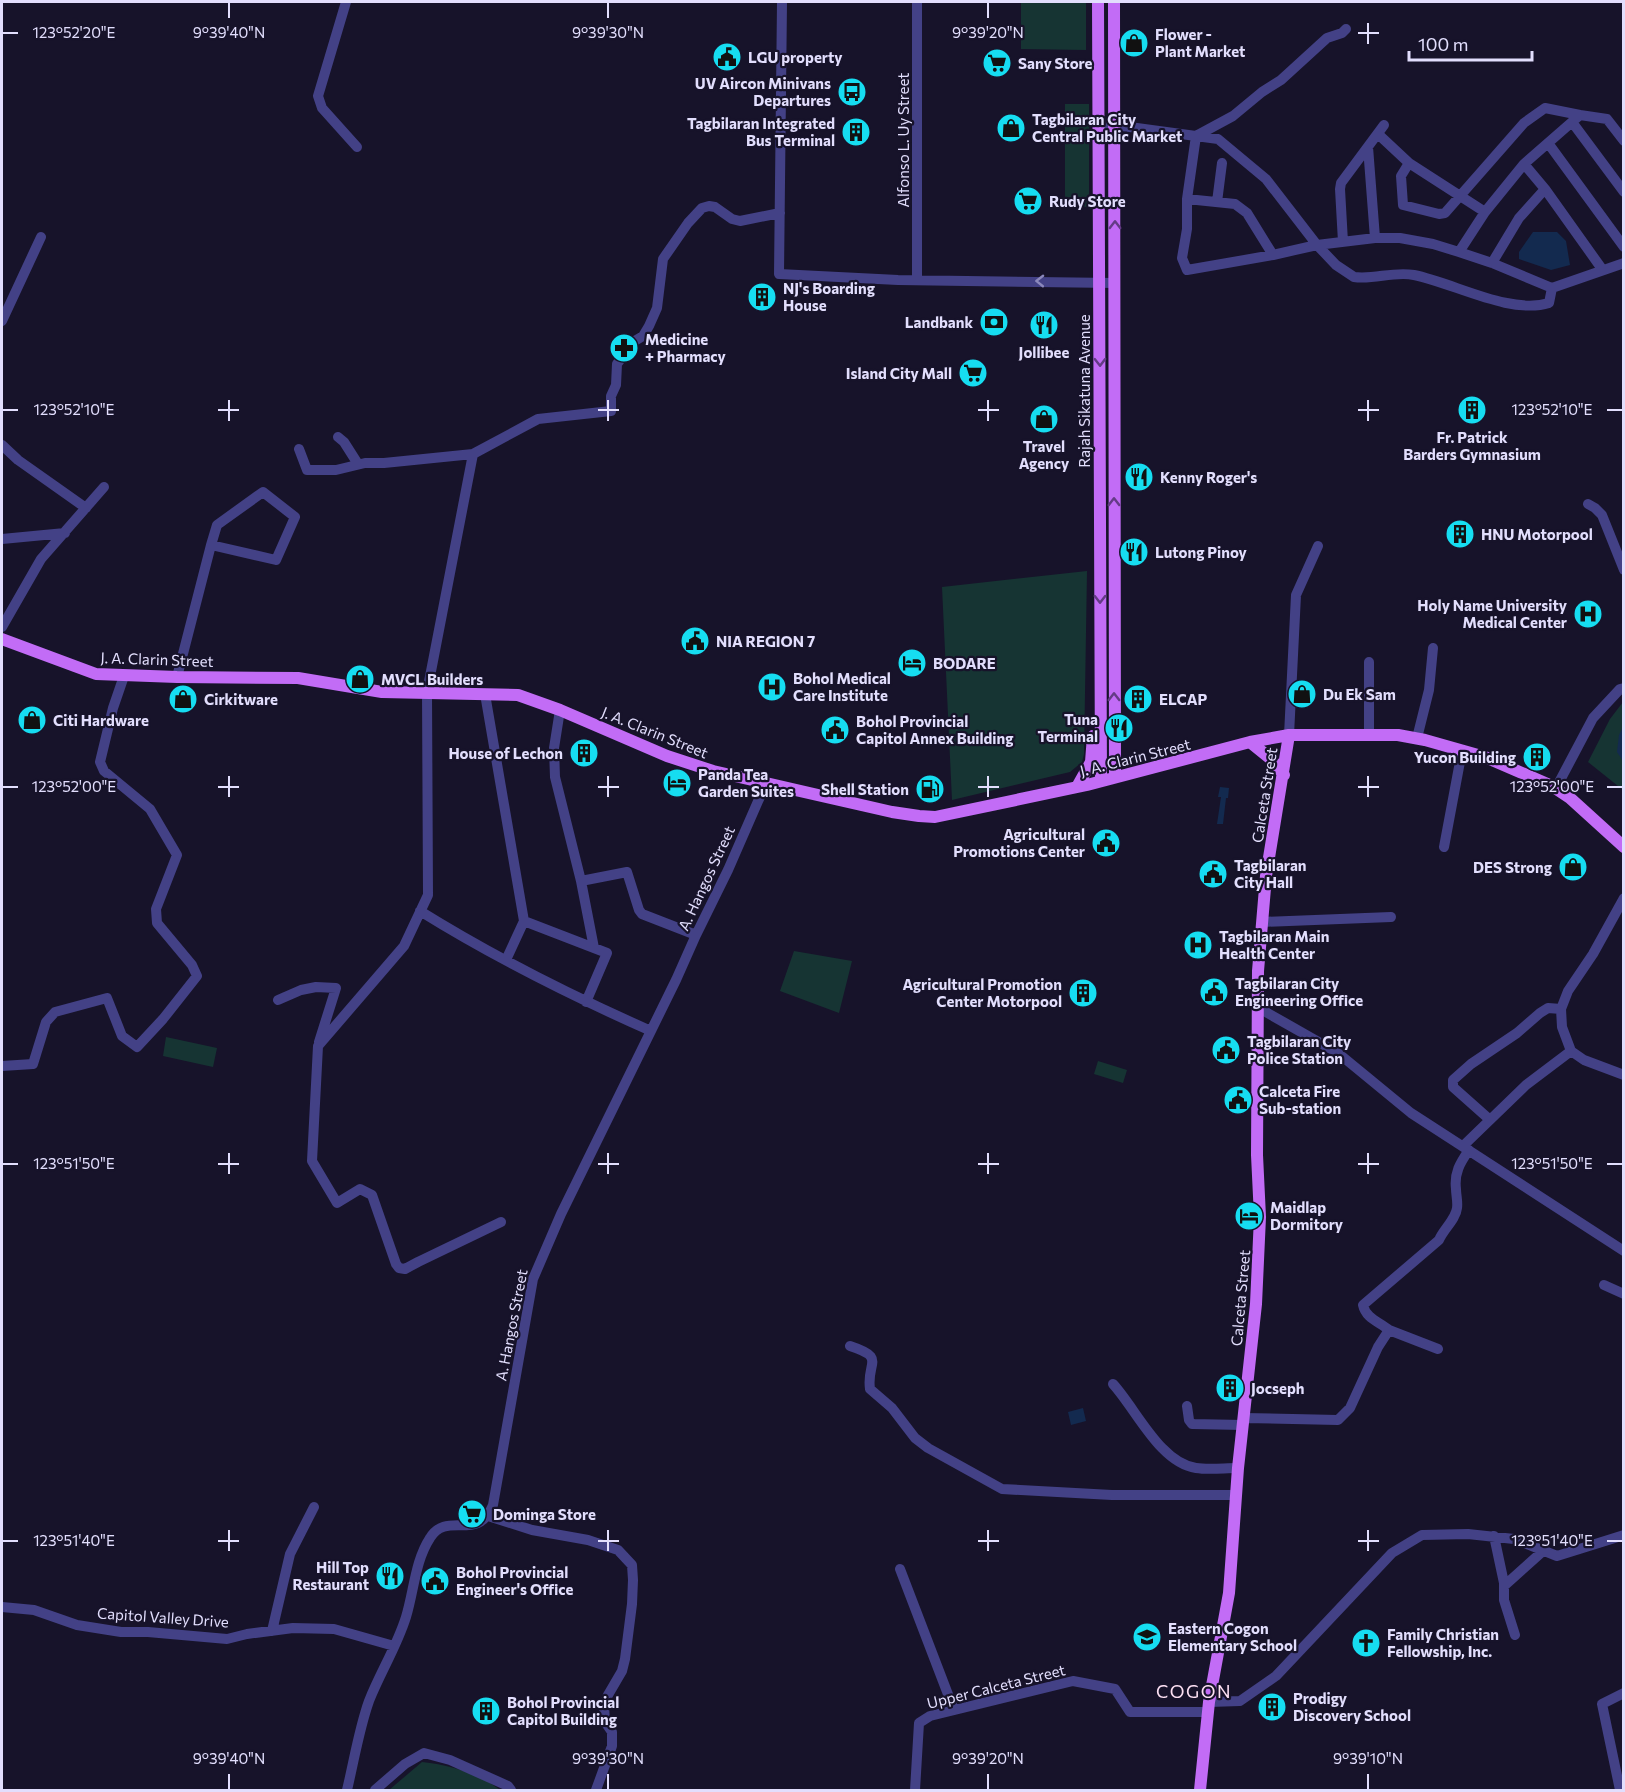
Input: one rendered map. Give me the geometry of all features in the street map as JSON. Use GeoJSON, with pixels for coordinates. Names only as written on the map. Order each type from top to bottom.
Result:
{"type":"FeatureCollection","features":[{"type":"Feature","properties":{"kind":"main road","name":"Rajah Sikatuna Avenue"},"geometry":{"type":"LineString","coordinates":[[1098,2],[1101,781]]}},
{"type":"Feature","properties":{"kind":"main road"},"geometry":{"type":"LineString","coordinates":[[1114,2],[1115,777]]}},
{"type":"Feature","properties":{"kind":"main road"},"geometry":{"type":"LineString","coordinates":[[1099,262],[1115,262]]}},
{"type":"Feature","properties":{"kind":"main road"},"geometry":{"type":"LineString","coordinates":[[1100,577],[1114,576]]}},
{"type":"Feature","properties":{"kind":"main road","name":"J. A. Clarin Street"},"geometry":{"type":"LineString","coordinates":[[2,639],[96,674],[298,678],[382,692],[518,695],[560,710],[667,756],[713,771],[892,812],[935,817],[1077,788],[1250,742],[1289,735],[1398,735],[1417,738],[1515,768],[1556,788],[1623,847]]}},
{"type":"Feature","properties":{"kind":"main road"},"geometry":{"type":"LineString","coordinates":[[1077,788],[1091,762],[1094,735],[1100,721]]}},
{"type":"Feature","properties":{"kind":"main road","name":"Calceta Street"},"geometry":{"type":"LineString","coordinates":[[1200,1791],[1209,1707],[1229,1593],[1238,1468],[1260,1265],[1258,971],[1266,876],[1289,735]]}},
{"type":"Feature","properties":{"kind":"main road"},"geometry":{"type":"LineString","coordinates":[[1250,742],[1271,759],[1284,775]]}},
{"type":"Feature","properties":{"kind":"street"},"geometry":{"type":"LineString","coordinates":[[346,2],[318,96],[322,108],[357,147]]}},
{"type":"Feature","properties":{"kind":"street"},"geometry":{"type":"LineString","coordinates":[[782,2],[779,274],[1115,283]]}},
{"type":"Feature","properties":{"kind":"street","name":"Alfonso L. Uy Street"},"geometry":{"type":"LineString","coordinates":[[917,2],[917,279]]}},
{"type":"Feature","properties":{"kind":"street"},"geometry":{"type":"LineString","coordinates":[[1196,136],[1233,116],[1281,80],[1328,38],[1346,29]]}},
{"type":"Feature","properties":{"kind":"street"},"geometry":{"type":"LineString","coordinates":[[1409,163],[1401,176],[1403,205],[1439,214],[1445,213],[1524,123],[1545,108],[1576,118],[1607,119],[1623,141]]}},
{"type":"Feature","properties":{"kind":"street"},"geometry":{"type":"LineString","coordinates":[[1459,252],[1485,212],[1524,164],[1576,118]]}},
{"type":"Feature","properties":{"kind":"street"},"geometry":{"type":"LineString","coordinates":[[1576,118],[1623,192]]}},
{"type":"Feature","properties":{"kind":"street"},"geometry":{"type":"LineString","coordinates":[[1100,123],[1218,139],[1266,179],[1317,245],[1336,265],[1354,278],[1395,273],[1411,274],[1437,280],[1511,305],[1541,306],[1549,303],[1552,288]]}},
{"type":"Feature","properties":{"kind":"street"},"geometry":{"type":"LineString","coordinates":[[1343,242],[1341,183],[1381,130],[1409,163],[1485,212]]}},
{"type":"Feature","properties":{"kind":"street"},"geometry":{"type":"LineString","coordinates":[[1196,136],[1182,258],[1187,270],[1317,245],[1375,238],[1400,238],[1433,244],[1492,263],[1552,288],[1623,263]]}},
{"type":"Feature","properties":{"kind":"street"},"geometry":{"type":"LineString","coordinates":[[1548,143],[1623,248]]}},
{"type":"Feature","properties":{"kind":"street"},"geometry":{"type":"LineString","coordinates":[[1368,147],[1375,238]]}},
{"type":"Feature","properties":{"kind":"street"},"geometry":{"type":"LineString","coordinates":[[1217,202],[1222,162]]}},
{"type":"Feature","properties":{"kind":"street"},"geometry":{"type":"LineString","coordinates":[[1524,164],[1545,189],[1602,269]]}},
{"type":"Feature","properties":{"kind":"street"},"geometry":{"type":"LineString","coordinates":[[1492,263],[1519,218],[1545,189]]}},
{"type":"Feature","properties":{"kind":"street"},"geometry":{"type":"LineString","coordinates":[[1187,199],[1235,204],[1247,213],[1274,255]]}},
{"type":"Feature","properties":{"kind":"street"},"geometry":{"type":"LineString","coordinates":[[299,449],[307,470],[336,470],[358,464],[473,454],[538,419],[612,411],[611,396],[616,385],[617,364],[633,342],[643,336],[649,326],[657,308],[663,259],[688,223],[702,208],[709,206],[740,221],[780,213]]}},
{"type":"Feature","properties":{"kind":"street"},"geometry":{"type":"LineString","coordinates":[[2,321],[41,237]]}},
{"type":"Feature","properties":{"kind":"street"},"geometry":{"type":"LineString","coordinates":[[338,437],[344,442],[358,464]]}},
{"type":"Feature","properties":{"kind":"street"},"geometry":{"type":"LineString","coordinates":[[2,445],[18,460],[86,508]]}},
{"type":"Feature","properties":{"kind":"street"},"geometry":{"type":"LineString","coordinates":[[318,1046],[404,946],[428,895],[428,692],[473,454]]}},
{"type":"Feature","properties":{"kind":"street"},"geometry":{"type":"LineString","coordinates":[[2,627],[41,559],[104,486]]}},
{"type":"Feature","properties":{"kind":"street"},"geometry":{"type":"LineString","coordinates":[[177,677],[211,545],[217,525],[263,492],[295,517],[276,560],[211,545]]}},
{"type":"Feature","properties":{"kind":"street"},"geometry":{"type":"LineString","coordinates":[[1587,504],[1602,515],[1622,565]]}},
{"type":"Feature","properties":{"kind":"street"},"geometry":{"type":"LineString","coordinates":[[2,539],[65,533]]}},
{"type":"Feature","properties":{"kind":"street"},"geometry":{"type":"LineString","coordinates":[[1289,735],[1296,595],[1318,546]]}},
{"type":"Feature","properties":{"kind":"street"},"geometry":{"type":"LineString","coordinates":[[1417,738],[1429,690],[1433,648]]}},
{"type":"Feature","properties":{"kind":"street"},"geometry":{"type":"LineString","coordinates":[[1369,662],[1369,735]]}},
{"type":"Feature","properties":{"kind":"street"},"geometry":{"type":"LineString","coordinates":[[2,1066],[33,1064],[46,1022],[55,1012],[107,998],[122,1036],[137,1047],[197,976],[192,965],[157,923],[156,909],[177,855],[150,809],[104,771],[100,762],[113,708],[124,676]]}},
{"type":"Feature","properties":{"kind":"street"},"geometry":{"type":"LineString","coordinates":[[1556,788],[1593,718],[1623,688]]}},
{"type":"Feature","properties":{"kind":"street"},"geometry":{"type":"LineString","coordinates":[[485,694],[524,921],[506,960]]}},
{"type":"Feature","properties":{"kind":"street"},"geometry":{"type":"LineString","coordinates":[[560,710],[554,748],[555,777],[581,881],[594,948]]}},
{"type":"Feature","properties":{"kind":"street"},"geometry":{"type":"LineString","coordinates":[[1444,847],[1462,751]]}},
{"type":"Feature","properties":{"kind":"street","name":"A. Hangos Street"},"geometry":{"type":"LineString","coordinates":[[488,1516],[493,1505],[505,1443],[533,1279],[561,1214],[728,870],[766,783]]}},
{"type":"Feature","properties":{"kind":"street"},"geometry":{"type":"LineString","coordinates":[[581,881],[627,872],[642,914],[696,935]]}},
{"type":"Feature","properties":{"kind":"street"},"geometry":{"type":"LineString","coordinates":[[1623,898],[1593,954],[1568,991],[1561,1009],[1563,1028],[1571,1051],[1584,1060],[1623,1075]]}},
{"type":"Feature","properties":{"kind":"street"},"geometry":{"type":"LineString","coordinates":[[420,911],[460,936],[586,1002],[651,1031]]}},
{"type":"Feature","properties":{"kind":"street"},"geometry":{"type":"LineString","coordinates":[[1262,922],[1391,917]]}},
{"type":"Feature","properties":{"kind":"street"},"geometry":{"type":"LineString","coordinates":[[524,921],[607,953],[586,1002]]}},
{"type":"Feature","properties":{"kind":"street"},"geometry":{"type":"LineString","coordinates":[[278,1000],[301,990],[316,987],[336,988],[318,1046],[312,1161],[337,1203],[360,1190],[372,1194],[399,1268],[405,1269],[501,1221]]}},
{"type":"Feature","properties":{"kind":"street"},"geometry":{"type":"LineString","coordinates":[[1257,1007],[1338,1053],[1411,1113],[1623,1251]]}},
{"type":"Feature","properties":{"kind":"street"},"geometry":{"type":"LineString","coordinates":[[1489,1119],[1453,1087],[1453,1080],[1517,1033],[1540,1013],[1548,1008],[1561,1009]]}},
{"type":"Feature","properties":{"kind":"street"},"geometry":{"type":"LineString","coordinates":[[1438,1349],[1389,1330],[1371,1319],[1363,1310],[1363,1305],[1439,1240],[1457,1208],[1455,1175],[1460,1162],[1466,1148],[1489,1119],[1526,1085],[1571,1051]]}},
{"type":"Feature","properties":{"kind":"street"},"geometry":{"type":"LineString","coordinates":[[1604,1285],[1623,1294]]}},
{"type":"Feature","properties":{"kind":"street"},"geometry":{"type":"LineString","coordinates":[[1187,1406],[1189,1420],[1192,1424],[1338,1420],[1350,1408],[1378,1347],[1389,1330]]}},
{"type":"Feature","properties":{"kind":"street"},"geometry":{"type":"LineString","coordinates":[[850,1346],[870,1353],[873,1365],[870,1389],[892,1408],[915,1438],[943,1458],[1002,1490],[1123,1495],[1236,1495]]}},
{"type":"Feature","properties":{"kind":"street"},"geometry":{"type":"LineString","coordinates":[[1113,1384],[1125,1397],[1153,1438],[1168,1454],[1185,1465],[1196,1468],[1238,1468]]}},
{"type":"Feature","properties":{"kind":"street"},"geometry":{"type":"LineString","coordinates":[[272,1631],[290,1554],[315,1507]]}},
{"type":"Feature","properties":{"kind":"street"},"geometry":{"type":"LineString","coordinates":[[347,1791],[368,1704],[407,1613],[428,1541],[434,1531],[446,1526],[474,1525],[488,1516],[532,1530],[588,1540],[618,1550],[632,1565],[632,1604],[625,1659],[622,1671],[604,1706],[605,1722],[612,1732],[612,1746],[596,1791]]}},
{"type":"Feature","properties":{"kind":"street"},"geometry":{"type":"LineString","coordinates":[[1209,1707],[1240,1701],[1260,1689],[1284,1668],[1392,1553],[1417,1538],[1468,1534],[1494,1536],[1514,1539],[1557,1556],[1623,1535]]}},
{"type":"Feature","properties":{"kind":"street"},"geometry":{"type":"LineString","coordinates":[[1494,1536],[1504,1586],[1504,1600],[1515,1635]]}},
{"type":"Feature","properties":{"kind":"street"},"geometry":{"type":"LineString","coordinates":[[1504,1586],[1543,1551]]}},
{"type":"Feature","properties":{"kind":"street"},"geometry":{"type":"LineString","coordinates":[[900,1569],[954,1710]]}},
{"type":"Feature","properties":{"kind":"street","name":"Capitol Valley Drive"},"geometry":{"type":"LineString","coordinates":[[2,1607],[34,1610],[77,1625],[121,1632],[227,1639],[293,1628],[334,1629],[394,1646]]}},
{"type":"Feature","properties":{"kind":"street","name":"Upper Calceta Street"},"geometry":{"type":"LineString","coordinates":[[915,1791],[919,1723],[930,1716],[1073,1681],[1115,1689],[1130,1712],[1209,1707]]}},
{"type":"Feature","properties":{"kind":"street"},"geometry":{"type":"LineString","coordinates":[[1620,1791],[1602,1704],[1623,1693]]}},
{"type":"Feature","properties":{"kind":"street"},"geometry":{"type":"LineString","coordinates":[[375,1791],[405,1764],[424,1753],[471,1769],[508,1786],[511,1791]]}},
{"type":"Feature","properties":{"kind":"green space"},"geometry":{"type":"Polygon","coordinates":[[[1021,2],[1086,2],[1086,50],[1021,49],[1021,2]]]}},
{"type":"Feature","properties":{"kind":"green space"},"geometry":{"type":"Polygon","coordinates":[[[1065,104],[1089,104],[1089,208],[1065,201],[1065,104]]]}},
{"type":"Feature","properties":{"kind":"green space"},"geometry":{"type":"Polygon","coordinates":[[[1087,571],[1082,762],[1070,772],[952,800],[942,587],[1087,571]]]}},
{"type":"Feature","properties":{"kind":"green space"},"geometry":{"type":"Polygon","coordinates":[[[1623,702],[1623,790],[1588,762],[1610,719],[1623,702]]]}},
{"type":"Feature","properties":{"kind":"green space"},"geometry":{"type":"Polygon","coordinates":[[[794,951],[852,961],[839,1013],[780,991],[794,951]]]}},
{"type":"Feature","properties":{"kind":"green space"},"geometry":{"type":"Polygon","coordinates":[[[166,1037],[217,1048],[213,1067],[163,1056],[166,1037]]]}},
{"type":"Feature","properties":{"kind":"green space"},"geometry":{"type":"Polygon","coordinates":[[[1098,1061],[1127,1070],[1123,1083],[1094,1074],[1098,1061]]]}},
{"type":"Feature","properties":{"kind":"green space"},"geometry":{"type":"Polygon","coordinates":[[[422,1762],[463,1771],[483,1779],[500,1790],[389,1790],[422,1762]]]}},
{"type":"Feature","properties":{"kind":"water"},"geometry":{"type":"Polygon","coordinates":[[[1533,232],[1557,232],[1566,241],[1570,265],[1551,270],[1519,259],[1519,252],[1533,232]]]}},
{"type":"Feature","properties":{"kind":"water"},"geometry":{"type":"Polygon","coordinates":[[[1623,727],[1623,761],[1617,752],[1619,735],[1623,727]]]}},
{"type":"Feature","properties":{"kind":"water"},"geometry":{"type":"Polygon","coordinates":[[[1220,787],[1229,788],[1223,824],[1217,824],[1221,797],[1218,797],[1220,787]]]}},
{"type":"Feature","properties":{"kind":"water"},"geometry":{"type":"Polygon","coordinates":[[[1083,1408],[1086,1421],[1071,1425],[1068,1412],[1083,1408]]]}},
{"type":"Feature","properties":{"kind":"place","name":"Flower - Plant Market"},"geometry":{"type":"Point","coordinates":[1134,43]}},
{"type":"Feature","properties":{"kind":"place","name":"LGU property"},"geometry":{"type":"Point","coordinates":[727,57]}},
{"type":"Feature","properties":{"kind":"place","name":"Sany Store"},"geometry":{"type":"Point","coordinates":[997,63]}},
{"type":"Feature","properties":{"kind":"place","name":"UV Aircon Minivans Departures"},"geometry":{"type":"Point","coordinates":[852,92]}},
{"type":"Feature","properties":{"kind":"place","name":"Tagbilaran City Central Public Market"},"geometry":{"type":"Point","coordinates":[1011,128]}},
{"type":"Feature","properties":{"kind":"place","name":"Tagbilaran Integrated Bus Terminal"},"geometry":{"type":"Point","coordinates":[856,132]}},
{"type":"Feature","properties":{"kind":"place","name":"Rudy Store"},"geometry":{"type":"Point","coordinates":[1028,201]}},
{"type":"Feature","properties":{"kind":"place","name":"NJ's Boarding House"},"geometry":{"type":"Point","coordinates":[762,297]}},
{"type":"Feature","properties":{"kind":"place","name":"Landbank"},"geometry":{"type":"Point","coordinates":[994,322]}},
{"type":"Feature","properties":{"kind":"place","name":"Jollibee"},"geometry":{"type":"Point","coordinates":[1044,325]}},
{"type":"Feature","properties":{"kind":"place","name":"Medicine + Pharmacy"},"geometry":{"type":"Point","coordinates":[624,348]}},
{"type":"Feature","properties":{"kind":"place","name":"Island City Mall"},"geometry":{"type":"Point","coordinates":[973,373]}},
{"type":"Feature","properties":{"kind":"place","name":"Fr. Patrick Barders Gymnasium"},"geometry":{"type":"Point","coordinates":[1472,410]}},
{"type":"Feature","properties":{"kind":"place","name":"Travel Agency"},"geometry":{"type":"Point","coordinates":[1044,419]}},
{"type":"Feature","properties":{"kind":"place","name":"Kenny Roger's"},"geometry":{"type":"Point","coordinates":[1139,477]}},
{"type":"Feature","properties":{"kind":"place","name":"HNU Motorpool"},"geometry":{"type":"Point","coordinates":[1460,534]}},
{"type":"Feature","properties":{"kind":"place","name":"Lutong Pinoy"},"geometry":{"type":"Point","coordinates":[1134,552]}},
{"type":"Feature","properties":{"kind":"place","name":"Holy Name University Medical Center"},"geometry":{"type":"Point","coordinates":[1588,614]}},
{"type":"Feature","properties":{"kind":"place","name":"NIA REGION 7"},"geometry":{"type":"Point","coordinates":[695,641]}},
{"type":"Feature","properties":{"kind":"place","name":"BODARE"},"geometry":{"type":"Point","coordinates":[912,663]}},
{"type":"Feature","properties":{"kind":"place","name":"MVCL Builders"},"geometry":{"type":"Point","coordinates":[360,679]}},
{"type":"Feature","properties":{"kind":"place","name":"Bohol Medical Care Institute"},"geometry":{"type":"Point","coordinates":[772,687]}},
{"type":"Feature","properties":{"kind":"place","name":"Du Ek Sam"},"geometry":{"type":"Point","coordinates":[1302,694]}},
{"type":"Feature","properties":{"kind":"place","name":"Cirkitware"},"geometry":{"type":"Point","coordinates":[183,699]}},
{"type":"Feature","properties":{"kind":"place","name":"ELCAP"},"geometry":{"type":"Point","coordinates":[1138,699]}},
{"type":"Feature","properties":{"kind":"place","name":"Citi Hardware"},"geometry":{"type":"Point","coordinates":[32,720]}},
{"type":"Feature","properties":{"kind":"place","name":"Tuna Terminal"},"geometry":{"type":"Point","coordinates":[1119,728]}},
{"type":"Feature","properties":{"kind":"place","name":"Bohol Provincial Capitol Annex Building"},"geometry":{"type":"Point","coordinates":[835,730]}},
{"type":"Feature","properties":{"kind":"place","name":"House of Lechon"},"geometry":{"type":"Point","coordinates":[584,753]}},
{"type":"Feature","properties":{"kind":"place","name":"Yucon Building"},"geometry":{"type":"Point","coordinates":[1537,757]}},
{"type":"Feature","properties":{"kind":"place","name":"Panda Tea Garden Suites"},"geometry":{"type":"Point","coordinates":[677,783]}},
{"type":"Feature","properties":{"kind":"place","name":"Shell Station"},"geometry":{"type":"Point","coordinates":[930,789]}},
{"type":"Feature","properties":{"kind":"place","name":"Agricultural Promotions Center"},"geometry":{"type":"Point","coordinates":[1106,843]}},
{"type":"Feature","properties":{"kind":"place","name":"DES Strong"},"geometry":{"type":"Point","coordinates":[1573,867]}},
{"type":"Feature","properties":{"kind":"place","name":"Tagbilaran City Hall"},"geometry":{"type":"Point","coordinates":[1213,874]}},
{"type":"Feature","properties":{"kind":"place","name":"Tagbilaran Main Health Center"},"geometry":{"type":"Point","coordinates":[1198,945]}},
{"type":"Feature","properties":{"kind":"place","name":"Tagbilaran City Engineering Office"},"geometry":{"type":"Point","coordinates":[1214,992]}},
{"type":"Feature","properties":{"kind":"place","name":"Agricultural Promotion Center Motorpool"},"geometry":{"type":"Point","coordinates":[1083,993]}},
{"type":"Feature","properties":{"kind":"place","name":"Tagbilaran City Police Station"},"geometry":{"type":"Point","coordinates":[1226,1050]}},
{"type":"Feature","properties":{"kind":"place","name":"Calceta Fire Sub-station"},"geometry":{"type":"Point","coordinates":[1238,1100]}},
{"type":"Feature","properties":{"kind":"place","name":"Maidlap Dormitory"},"geometry":{"type":"Point","coordinates":[1249,1216]}},
{"type":"Feature","properties":{"kind":"place","name":"Jocseph"},"geometry":{"type":"Point","coordinates":[1230,1388]}},
{"type":"Feature","properties":{"kind":"place","name":"Dominga Store"},"geometry":{"type":"Point","coordinates":[472,1514]}},
{"type":"Feature","properties":{"kind":"place","name":"Hill Top Restaurant"},"geometry":{"type":"Point","coordinates":[390,1576]}},
{"type":"Feature","properties":{"kind":"place","name":"Bohol Provincial Engineer's Office"},"geometry":{"type":"Point","coordinates":[435,1581]}},
{"type":"Feature","properties":{"kind":"place","name":"Eastern Cogon Elementary School"},"geometry":{"type":"Point","coordinates":[1147,1637]}},
{"type":"Feature","properties":{"kind":"place","name":"Family Christian Fellowship, Inc."},"geometry":{"type":"Point","coordinates":[1366,1643]}},
{"type":"Feature","properties":{"kind":"place","name":"Prodigy Discovery School"},"geometry":{"type":"Point","coordinates":[1272,1707]}},
{"type":"Feature","properties":{"kind":"place","name":"Bohol Provincial Capitol Building"},"geometry":{"type":"Point","coordinates":[486,1711]}},
{"type":"Feature","properties":{"kind":"district","name":"COGON"},"geometry":{"type":"Point","coordinates":[1194,1691]}}]}
